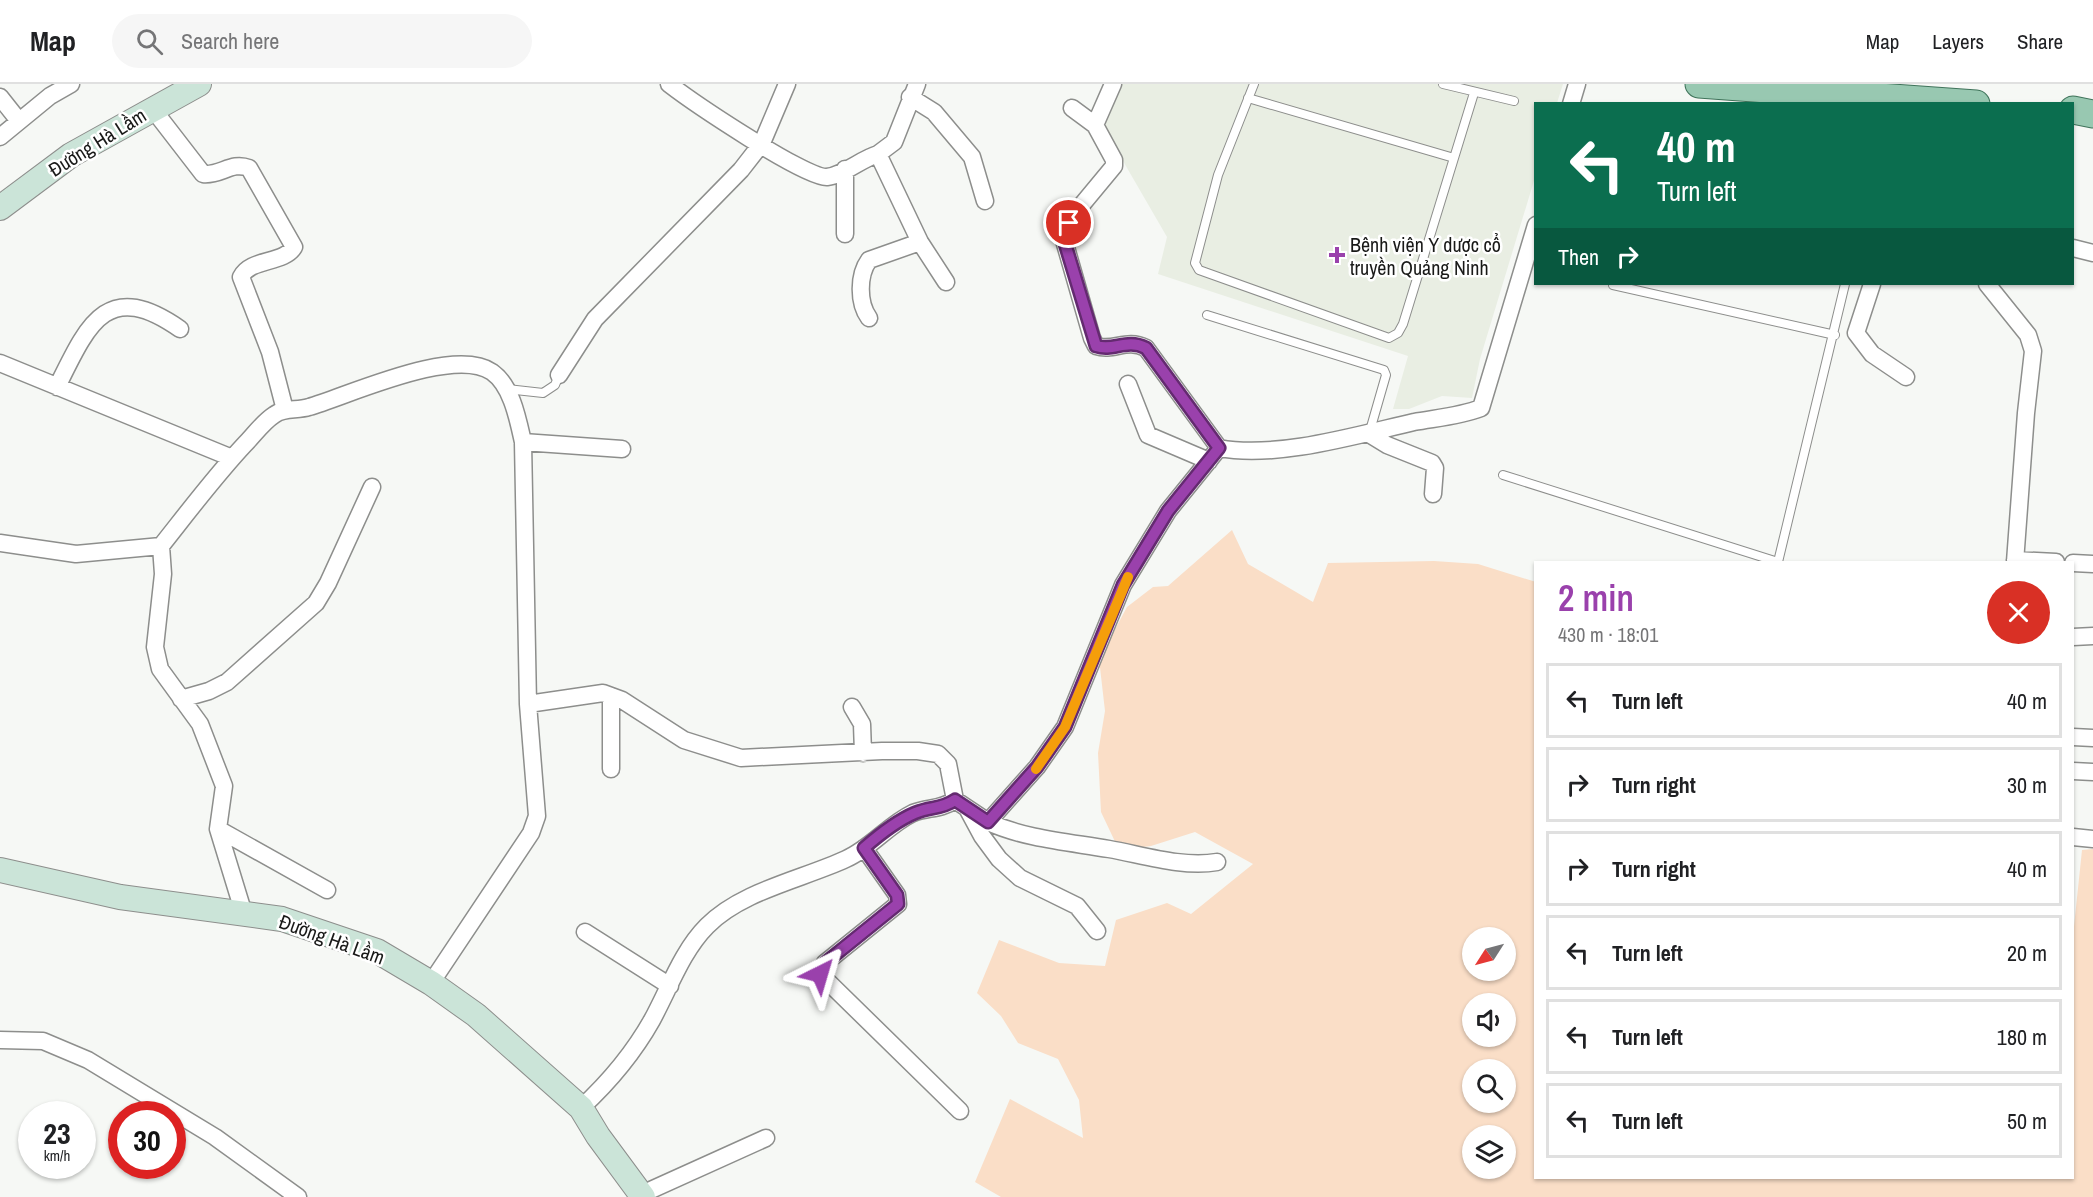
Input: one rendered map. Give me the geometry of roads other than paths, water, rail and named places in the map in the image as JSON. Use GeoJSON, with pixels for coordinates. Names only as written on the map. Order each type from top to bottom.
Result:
{"type":"FeatureCollection","features":[{"type":"Feature","properties":{"kind":"main road"},"geometry":{"type":"LineString","coordinates":[[1699,84],[1736,86],[1775,94],[1938,102]]}},
{"type":"Feature","properties":{"kind":"main road","name":"Đường Hà Lầm"},"geometry":{"type":"LineString","coordinates":[[0,208],[71,155],[192,86]]}},
{"type":"Feature","properties":{"kind":"main road"},"geometry":{"type":"LineString","coordinates":[[2074,110],[2093,114]]}},
{"type":"Feature","properties":{"kind":"main road","name":"Đường Hà Lầm"},"geometry":{"type":"LineString","coordinates":[[0,870],[120,897],[282,919],[377,951],[430,983],[476,1016],[581,1108],[598,1136],[643,1196]]}},
{"type":"Feature","properties":{"kind":"street"},"geometry":{"type":"LineString","coordinates":[[0,136],[50,96],[71,84]]}},
{"type":"Feature","properties":{"kind":"street"},"geometry":{"type":"LineString","coordinates":[[669,84],[762,143],[784,160],[812,176],[828,177],[878,154],[894,142],[914,91],[972,157],[985,201]]}},
{"type":"Feature","properties":{"kind":"street"},"geometry":{"type":"LineString","coordinates":[[559,375],[595,319],[741,170],[762,143],[787,84]]}},
{"type":"Feature","properties":{"kind":"street"},"geometry":{"type":"LineString","coordinates":[[1095,125],[1113,84]]}},
{"type":"Feature","properties":{"kind":"street"},"geometry":{"type":"LineString","coordinates":[[1572,102],[1577,84]]}},
{"type":"Feature","properties":{"kind":"street"},"geometry":{"type":"LineString","coordinates":[[0,97],[19,121]]}},
{"type":"Feature","properties":{"kind":"street"},"geometry":{"type":"LineString","coordinates":[[152,108],[203,174],[209,175],[234,165],[249,168],[294,247],[288,253],[246,270],[241,277],[270,352],[285,410]]}},
{"type":"Feature","properties":{"kind":"street"},"geometry":{"type":"LineString","coordinates":[[1072,108],[1095,125],[1114,160],[1114,166],[1080,207],[1063,237],[1092,338],[1096,346],[1104,348],[1132,343],[1146,348],[1214,455]]}},
{"type":"Feature","properties":{"kind":"street"},"geometry":{"type":"LineString","coordinates":[[878,154],[920,242],[946,282]]}},
{"type":"Feature","properties":{"kind":"street"},"geometry":{"type":"LineString","coordinates":[[845,169],[845,234]]}},
{"type":"Feature","properties":{"kind":"street"},"geometry":{"type":"LineString","coordinates":[[1128,384],[1148,435],[1214,455],[1369,434],[1481,408],[1534,232]]}},
{"type":"Feature","properties":{"kind":"street"},"geometry":{"type":"LineString","coordinates":[[869,318],[862,308],[860,291],[865,266],[869,260],[920,242]]}},
{"type":"Feature","properties":{"kind":"street"},"geometry":{"type":"LineString","coordinates":[[2074,248],[2093,253]]}},
{"type":"Feature","properties":{"kind":"street"},"geometry":{"type":"LineString","coordinates":[[1872,285],[1856,333],[1872,354],[1906,377]]}},
{"type":"Feature","properties":{"kind":"street"},"geometry":{"type":"LineString","coordinates":[[1988,285],[2028,335],[2034,351],[2025,413],[2015,561]]}},
{"type":"Feature","properties":{"kind":"street"},"geometry":{"type":"LineString","coordinates":[[57,387],[87,329],[110,311],[126,307],[146,309],[180,329]]}},
{"type":"Feature","properties":{"kind":"street"},"geometry":{"type":"LineString","coordinates":[[0,363],[232,458]]}},
{"type":"Feature","properties":{"kind":"street"},"geometry":{"type":"LineString","coordinates":[[244,914],[218,829],[224,786],[200,724],[160,669],[156,647],[164,574],[161,546],[232,458],[274,415],[285,410],[306,408],[418,370],[458,365],[477,366],[491,371],[506,389],[517,415],[523,442],[528,704],[537,816],[531,833],[430,983]]}},
{"type":"Feature","properties":{"kind":"street"},"geometry":{"type":"LineString","coordinates":[[1369,434],[1387,446],[1432,463],[1435,468],[1433,494]]}},
{"type":"Feature","properties":{"kind":"street"},"geometry":{"type":"LineString","coordinates":[[523,442],[622,449]]}},
{"type":"Feature","properties":{"kind":"street"},"geometry":{"type":"LineString","coordinates":[[988,822],[1037,767],[1065,727],[1123,585],[1168,511],[1214,455]]}},
{"type":"Feature","properties":{"kind":"street"},"geometry":{"type":"LineString","coordinates":[[181,699],[209,691],[227,682],[316,603],[328,583],[372,487]]}},
{"type":"Feature","properties":{"kind":"street"},"geometry":{"type":"LineString","coordinates":[[0,543],[76,554],[161,546]]}},
{"type":"Feature","properties":{"kind":"street"},"geometry":{"type":"LineString","coordinates":[[2074,563],[2093,564]]}},
{"type":"Feature","properties":{"kind":"street"},"geometry":{"type":"LineString","coordinates":[[2074,637],[2093,636]]}},
{"type":"Feature","properties":{"kind":"street"},"geometry":{"type":"LineString","coordinates":[[528,704],[575,695],[603,693],[684,740],[741,758],[918,751],[938,754],[948,764],[962,805],[999,859],[1020,878],[1077,906],[1097,931]]}},
{"type":"Feature","properties":{"kind":"street"},"geometry":{"type":"LineString","coordinates":[[611,696],[611,769]]}},
{"type":"Feature","properties":{"kind":"street"},"geometry":{"type":"LineString","coordinates":[[852,707],[862,724],[862,753]]}},
{"type":"Feature","properties":{"kind":"street"},"geometry":{"type":"LineString","coordinates":[[2074,737],[2093,738]]}},
{"type":"Feature","properties":{"kind":"street"},"geometry":{"type":"LineString","coordinates":[[2074,771],[2093,772]]}},
{"type":"Feature","properties":{"kind":"street"},"geometry":{"type":"LineString","coordinates":[[581,1108],[598,1092],[633,1049],[691,945],[707,925],[728,909],[847,859],[903,819],[923,810],[962,805],[988,822],[1011,832],[1199,865],[1218,862]]}},
{"type":"Feature","properties":{"kind":"street"},"geometry":{"type":"LineString","coordinates":[[218,829],[327,890]]}},
{"type":"Feature","properties":{"kind":"street"},"geometry":{"type":"LineString","coordinates":[[2074,837],[2093,840]]}},
{"type":"Feature","properties":{"kind":"street"},"geometry":{"type":"LineString","coordinates":[[864,848],[897,895],[898,904],[825,963],[820,974],[960,1111]]}},
{"type":"Feature","properties":{"kind":"street"},"geometry":{"type":"LineString","coordinates":[[585,932],[670,986]]}},
{"type":"Feature","properties":{"kind":"street"},"geometry":{"type":"LineString","coordinates":[[0,1040],[43,1041],[88,1060],[214,1137],[298,1197]]}},
{"type":"Feature","properties":{"kind":"street"},"geometry":{"type":"LineString","coordinates":[[643,1196],[766,1138]]}},
{"type":"Feature","properties":{"kind":"lane"},"geometry":{"type":"LineString","coordinates":[[1254,84],[1218,175],[1195,263],[1199,270],[1389,338],[1398,333],[1403,324],[1474,93]]}},
{"type":"Feature","properties":{"kind":"lane"},"geometry":{"type":"LineString","coordinates":[[1443,84],[1514,101]]}},
{"type":"Feature","properties":{"kind":"lane"},"geometry":{"type":"LineString","coordinates":[[1248,98],[1454,158]]}},
{"type":"Feature","properties":{"kind":"lane"},"geometry":{"type":"LineString","coordinates":[[1613,285],[1835,335]]}},
{"type":"Feature","properties":{"kind":"lane"},"geometry":{"type":"LineString","coordinates":[[1778,561],[1835,335],[1845,285]]}},
{"type":"Feature","properties":{"kind":"lane"},"geometry":{"type":"LineString","coordinates":[[1207,315],[1384,370],[1386,375],[1369,434]]}},
{"type":"Feature","properties":{"kind":"lane"},"geometry":{"type":"LineString","coordinates":[[506,389],[543,393],[555,385],[559,375]]}},
{"type":"Feature","properties":{"kind":"lane"},"geometry":{"type":"LineString","coordinates":[[1503,475],[1775,561]]}},
{"type":"Feature","properties":{"kind":"place","name":"Bệnh viện Y dược cổ truyền Quảng Ninh"},"geometry":{"type":"Point","coordinates":[1337,255]}}]}
